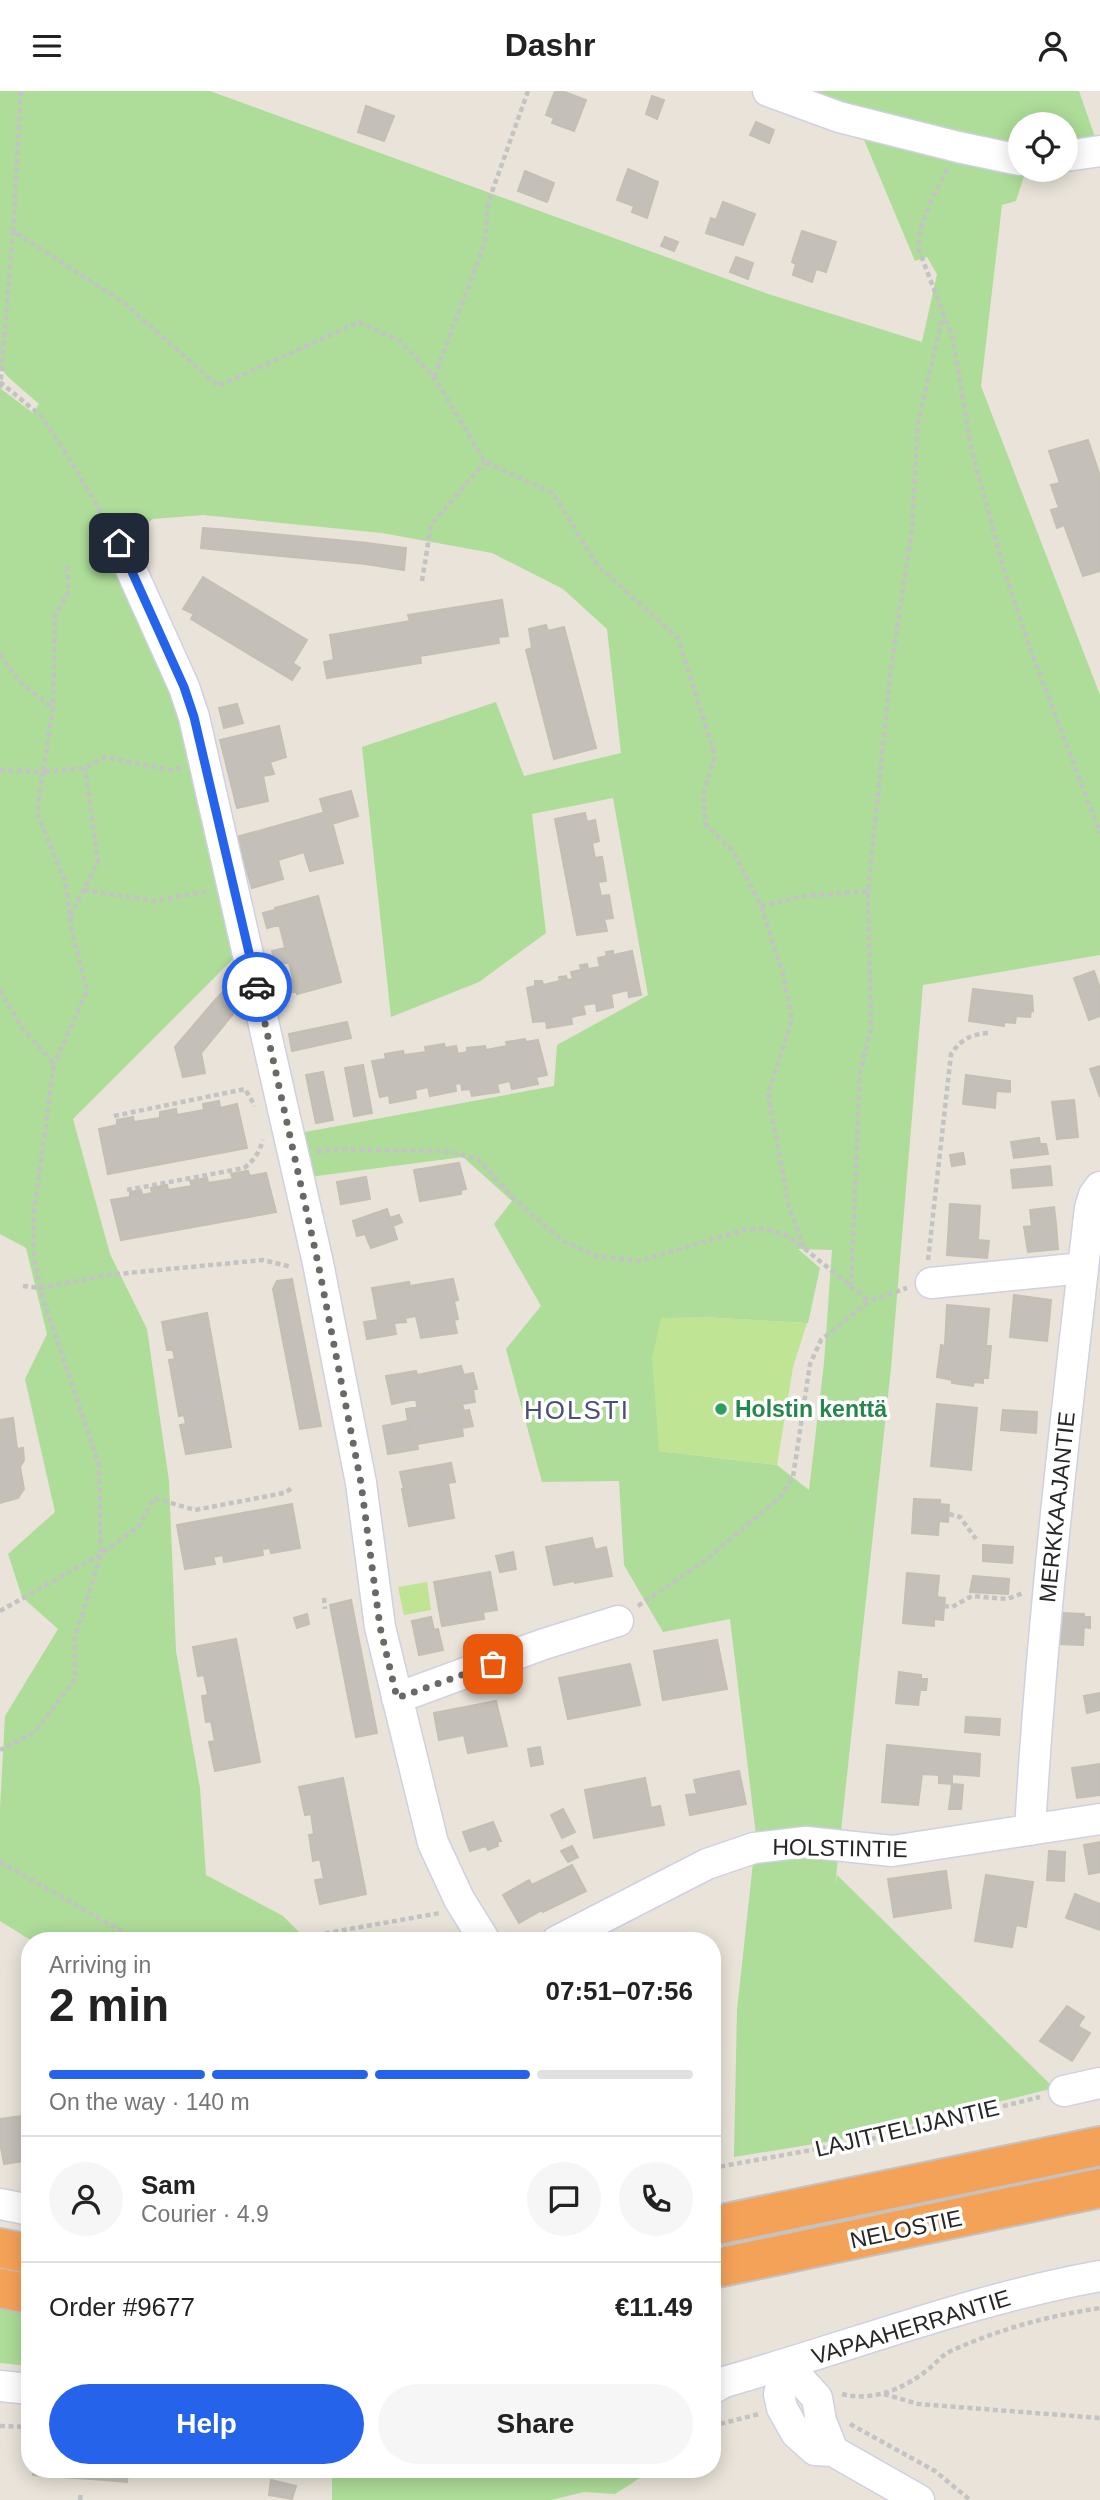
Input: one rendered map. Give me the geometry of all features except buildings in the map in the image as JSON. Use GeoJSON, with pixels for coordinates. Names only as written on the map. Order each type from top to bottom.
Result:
{"type":"FeatureCollection","features":[{"type":"Feature","properties":{"kind":"highway","name":"NELOSTIE"},"geometry":{"type":"LineString","coordinates":[[721,2225],[1100,2146]]}},
{"type":"Feature","properties":{"kind":"highway","name":"NELOSTIE"},"geometry":{"type":"LineString","coordinates":[[721,2267],[1100,2188]]}},
{"type":"Feature","properties":{"kind":"highway"},"geometry":{"type":"LineString","coordinates":[[0,2248],[21,2252]]}},
{"type":"Feature","properties":{"kind":"highway"},"geometry":{"type":"LineString","coordinates":[[0,2288],[21,2292]]}},
{"type":"Feature","properties":{"kind":"street"},"geometry":{"type":"LineString","coordinates":[[768,91],[839,117],[1008,157]]}},
{"type":"Feature","properties":{"kind":"street"},"geometry":{"type":"LineString","coordinates":[[1078,154],[1100,151]]}},
{"type":"Feature","properties":{"kind":"street"},"geometry":{"type":"LineString","coordinates":[[119,543],[184,687],[194,717],[295,1155],[361,1483],[380,1627],[433,1843],[456,1909],[460,1932]]}},
{"type":"Feature","properties":{"kind":"street","name":"MERKKAAJANTIE"},"geometry":{"type":"LineString","coordinates":[[1030,1830],[1047,1598],[1090,1208],[1100,1187]]}},
{"type":"Feature","properties":{"kind":"street"},"geometry":{"type":"LineString","coordinates":[[931,1283],[1083,1268]]}},
{"type":"Feature","properties":{"kind":"street"},"geometry":{"type":"LineString","coordinates":[[397,1698],[544,1644],[618,1621]]}},
{"type":"Feature","properties":{"kind":"street","name":"HOLSTINTIE"},"geometry":{"type":"LineString","coordinates":[[575,1932],[707,1864],[754,1848],[806,1842],[892,1851],[1100,1819]]}},
{"type":"Feature","properties":{"kind":"street"},"geometry":{"type":"LineString","coordinates":[[456,1909],[477,1932]]}},
{"type":"Feature","properties":{"kind":"street"},"geometry":{"type":"LineString","coordinates":[[1064,2091],[1100,2083]]}},
{"type":"Feature","properties":{"kind":"street"},"geometry":{"type":"LineString","coordinates":[[0,2204],[21,2208]]}},
{"type":"Feature","properties":{"kind":"street","name":"VAPAAHERRANTIE"},"geometry":{"type":"LineString","coordinates":[[721,2383],[787,2365],[974,2305],[1100,2276]]}},
{"type":"Feature","properties":{"kind":"street"},"geometry":{"type":"LineString","coordinates":[[833,2451],[821,2421],[820,2397],[787,2365],[779,2394],[782,2408],[796,2433],[815,2450],[833,2451],[919,2500]]}},
{"type":"Feature","properties":{"kind":"street"},"geometry":{"type":"LineString","coordinates":[[0,2386],[21,2388]]}},
{"type":"Feature","properties":{"kind":"path"},"geometry":{"type":"LineString","coordinates":[[21,91],[0,384],[41,416],[119,543]]}},
{"type":"Feature","properties":{"kind":"path"},"geometry":{"type":"LineString","coordinates":[[433,377],[485,243],[488,203],[528,91]]}},
{"type":"Feature","properties":{"kind":"path"},"geometry":{"type":"LineString","coordinates":[[958,147],[922,221],[918,237],[919,250],[953,339],[971,448],[1005,573],[1030,648],[1100,833]]}},
{"type":"Feature","properties":{"kind":"path"},"geometry":{"type":"LineString","coordinates":[[13,231],[123,302],[218,386],[359,322],[400,341],[433,377],[485,462],[553,493],[598,566],[678,638],[715,756],[703,795],[706,825],[733,851],[761,906],[783,974],[792,1019],[768,1094],[789,1207],[805,1249]]}},
{"type":"Feature","properties":{"kind":"path"},"geometry":{"type":"LineString","coordinates":[[851,1287],[860,1071],[871,1029],[868,891],[891,668],[912,529],[918,422],[944,311]]}},
{"type":"Feature","properties":{"kind":"path"},"geometry":{"type":"LineString","coordinates":[[422,581],[431,525],[485,462]]}},
{"type":"Feature","properties":{"kind":"path"},"geometry":{"type":"LineString","coordinates":[[0,1750],[35,1732],[75,1679],[75,1638],[101,1554],[99,1465],[41,1289],[34,1257],[34,1212],[54,1064],[87,991],[70,916],[66,884],[37,813],[53,708],[55,615],[69,591],[67,566]]}},
{"type":"Feature","properties":{"kind":"path"},"geometry":{"type":"LineString","coordinates":[[0,655],[19,681],[53,708]]}},
{"type":"Feature","properties":{"kind":"path"},"geometry":{"type":"LineString","coordinates":[[0,770],[43,772],[85,768],[106,757],[170,770],[205,764]]}},
{"type":"Feature","properties":{"kind":"path"},"geometry":{"type":"LineString","coordinates":[[70,916],[98,862],[85,768]]}},
{"type":"Feature","properties":{"kind":"path"},"geometry":{"type":"LineString","coordinates":[[84,890],[155,901],[234,886]]}},
{"type":"Feature","properties":{"kind":"path"},"geometry":{"type":"LineString","coordinates":[[761,906],[804,896],[868,891]]}},
{"type":"Feature","properties":{"kind":"path"},"geometry":{"type":"LineString","coordinates":[[0,990],[22,1028],[54,1064]]}},
{"type":"Feature","properties":{"kind":"path"},"geometry":{"type":"LineString","coordinates":[[618,1621],[706,1560],[781,1496],[793,1477],[810,1364],[821,1340],[869,1301],[931,1283],[927,1272],[950,1059],[957,1044],[968,1037],[989,1033]]}},
{"type":"Feature","properties":{"kind":"path"},"geometry":{"type":"LineString","coordinates":[[114,1116],[245,1089],[259,1114]]}},
{"type":"Feature","properties":{"kind":"path"},"geometry":{"type":"LineString","coordinates":[[127,1190],[244,1168],[253,1162],[260,1151],[264,1130]]}},
{"type":"Feature","properties":{"kind":"path"},"geometry":{"type":"LineString","coordinates":[[295,1155],[332,1149],[388,1149],[445,1151],[478,1159],[512,1197],[563,1241],[596,1256],[639,1261],[747,1229],[766,1229],[786,1235],[869,1301]]}},
{"type":"Feature","properties":{"kind":"path"},"geometry":{"type":"LineString","coordinates":[[23,1286],[41,1289],[107,1275],[263,1260],[293,1268]]}},
{"type":"Feature","properties":{"kind":"path"},"geometry":{"type":"LineString","coordinates":[[0,1611],[101,1554],[139,1526],[154,1497],[195,1510],[284,1493],[294,1487]]}},
{"type":"Feature","properties":{"kind":"path"},"geometry":{"type":"LineString","coordinates":[[948,1514],[960,1517],[976,1539]]}},
{"type":"Feature","properties":{"kind":"path"},"geometry":{"type":"LineString","coordinates":[[944,1605],[951,1607],[972,1596],[1007,1599],[1023,1593]]}},
{"type":"Feature","properties":{"kind":"path"},"geometry":{"type":"LineString","coordinates":[[324,1598],[326,1609]]}},
{"type":"Feature","properties":{"kind":"path"},"geometry":{"type":"LineString","coordinates":[[0,1862],[123,1932]]}},
{"type":"Feature","properties":{"kind":"path"},"geometry":{"type":"LineString","coordinates":[[332,1932],[456,1909]]}},
{"type":"Feature","properties":{"kind":"path","name":"LAJITTELIJANTIE"},"geometry":{"type":"LineString","coordinates":[[721,2166],[867,2140],[1064,2091]]}},
{"type":"Feature","properties":{"kind":"path"},"geometry":{"type":"LineString","coordinates":[[883,2394],[912,2381],[948,2352],[1010,2327],[1058,2314],[1100,2308]]}},
{"type":"Feature","properties":{"kind":"path"},"geometry":{"type":"LineString","coordinates":[[820,2397],[837,2393],[849,2396],[883,2394],[918,2404],[1100,2418]]}},
{"type":"Feature","properties":{"kind":"path"},"geometry":{"type":"LineString","coordinates":[[820,2397],[843,2421],[935,2471],[970,2500]]}},
{"type":"Feature","properties":{"kind":"path"},"geometry":{"type":"LineString","coordinates":[[721,2424],[782,2408]]}},
{"type":"Feature","properties":{"kind":"path"},"geometry":{"type":"LineString","coordinates":[[0,2426],[21,2427]]}},
{"type":"Feature","properties":{"kind":"path"},"geometry":{"type":"LineString","coordinates":[[80,2500],[81,2492]]}},
{"type":"Feature","properties":{"kind":"green space"},"geometry":{"type":"Polygon","coordinates":[[[0,91],[210,91],[768,294],[922,342],[937,274],[927,257],[915,261],[849,104],[808,91],[1079,91],[1096,140],[1078,142],[1078,112],[1008,112],[1008,182],[1022,182],[1016,201],[1002,205],[981,386],[1100,695],[1100,955],[923,985],[891,1368],[835,1886],[837,1875],[1054,2088],[863,2136],[734,2157],[737,2010],[756,1835],[730,1619],[663,1632],[624,1565],[619,1481],[542,1482],[506,1349],[541,1306],[494,1224],[512,1201],[463,1157],[309,1177],[300,1133],[554,1086],[557,1045],[648,995],[613,798],[532,814],[546,933],[479,982],[391,1017],[362,747],[496,702],[524,776],[621,753],[607,629],[563,589],[492,553],[382,533],[203,515],[153,519],[112,545],[185,722],[239,953],[73,1119],[110,1254],[147,1329],[169,1481],[176,1651],[200,1788],[206,1875],[283,1916],[299,1932],[21,1932],[21,1934],[0,1921],[0,1808],[5,1716],[58,1629],[22,1597],[8,1554],[55,1512],[25,1379],[47,1334],[26,1248],[0,1234],[0,388],[33,413],[39,404],[0,367],[0,91]],[[798,1249],[820,1268],[808,1323],[701,1317],[659,1451],[777,1465],[809,1490],[824,1363],[832,1250],[798,1249]]]}},
{"type":"Feature","properties":{"kind":"green space","name":"Holstin kenttä"},"geometry":{"type":"Polygon","coordinates":[[[701,1317],[807,1323],[793,1367],[777,1465],[659,1451],[652,1358],[661,1318],[701,1317]]]}},
{"type":"Feature","properties":{"kind":"green space"},"geometry":{"type":"Polygon","coordinates":[[[427,1582],[431,1610],[404,1615],[398,1587],[427,1582]]]}},
{"type":"Feature","properties":{"kind":"green space"},"geometry":{"type":"Polygon","coordinates":[[[0,2307],[21,2311],[21,2365],[0,2363],[0,2307]]]}},
{"type":"Feature","properties":{"kind":"green space"},"geometry":{"type":"Polygon","coordinates":[[[332,2478],[640,2478],[615,2494],[584,2492],[551,2500],[332,2500],[332,2478]]]}},
{"type":"Feature","properties":{"kind":"way so far"},"geometry":{"type":"LineString","coordinates":[[257,987],[318,1263],[361,1483],[380,1627],[397,1698],[493,1664]]}},
{"type":"Feature","properties":{"kind":"place","name":"Holstin kenttä"},"geometry":{"type":"Point","coordinates":[721,1409]}},
{"type":"Feature","properties":{"kind":"district","name":"HOLSTI"},"geometry":{"type":"Point","coordinates":[577,1410]}},
{"type":"Feature","properties":{"kind":"route"},"geometry":{"type":"LineString","coordinates":[[119,543],[184,687],[194,717],[257,987]]}}]}
